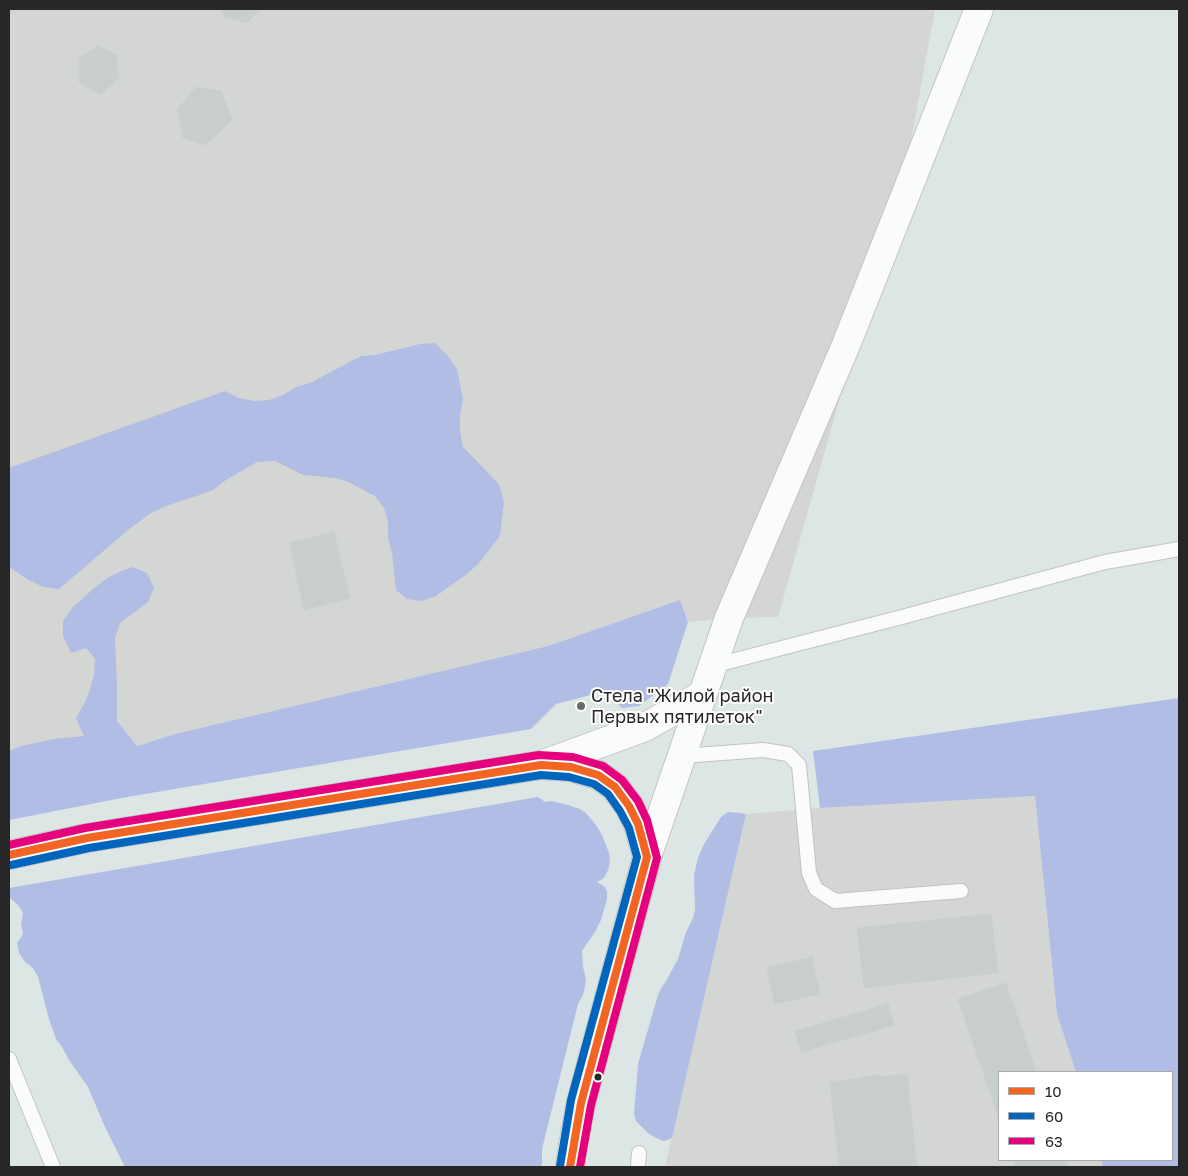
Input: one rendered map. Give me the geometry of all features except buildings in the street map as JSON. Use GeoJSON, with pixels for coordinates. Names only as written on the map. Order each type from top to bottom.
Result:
{"type":"FeatureCollection","features":[{"type":"Feature","properties":{"kind":"street"},"geometry":{"type":"LineString","coordinates":[[570,1167],[581,1103],[647,856],[712,666],[729,618],[846,345],[979,9]]}},
{"type":"Feature","properties":{"kind":"street"},"geometry":{"type":"LineString","coordinates":[[9,855],[87,838],[541,764],[645,727],[702,695]]}},
{"type":"Feature","properties":{"kind":"street"},"geometry":{"type":"LineString","coordinates":[[541,764],[571,768],[598,775],[615,787],[629,806],[638,824],[647,856]]}},
{"type":"Feature","properties":{"kind":"lane"},"geometry":{"type":"LineString","coordinates":[[712,666],[1105,562],[1179,549]]}},
{"type":"Feature","properties":{"kind":"lane"},"geometry":{"type":"LineString","coordinates":[[682,756],[763,750],[788,754],[798,765],[809,873],[816,889],[835,901],[961,891]]}},
{"type":"Feature","properties":{"kind":"lane"},"geometry":{"type":"LineString","coordinates":[[9,1059],[53,1167]]}},
{"type":"Feature","properties":{"kind":"lane"},"geometry":{"type":"LineString","coordinates":[[638,1167],[639,1153]]}},
{"type":"Feature","properties":{"kind":"shaded area"},"geometry":{"type":"Polygon","coordinates":[[[9,9],[935,9],[908,157],[778,617],[729,618],[688,622],[680,600],[548,646],[175,734],[9,787],[9,9]]]}},
{"type":"Feature","properties":{"kind":"shaded area"},"geometry":{"type":"Polygon","coordinates":[[[435,343],[457,369],[463,399],[460,431],[463,447],[499,484],[504,502],[500,536],[479,563],[436,596],[422,601],[407,599],[396,590],[392,553],[388,538],[388,522],[384,508],[375,496],[348,482],[335,478],[303,475],[275,461],[257,462],[213,490],[151,513],[128,530],[59,589],[43,587],[9,567],[9,468],[225,391],[239,398],[254,401],[269,400],[283,395],[296,387],[310,383],[361,356],[375,355],[420,344],[435,343]]]}},
{"type":"Feature","properties":{"kind":"shaded area"},"geometry":{"type":"Polygon","coordinates":[[[133,567],[147,573],[154,588],[148,602],[120,623],[115,638],[117,721],[137,746],[175,734],[548,646],[680,600],[688,622],[668,684],[639,706],[622,708],[606,691],[556,704],[531,729],[127,797],[9,820],[9,751],[21,746],[54,739],[84,736],[76,718],[90,689],[94,675],[95,659],[86,648],[71,653],[63,636],[63,621],[72,608],[94,588],[107,578],[133,567]]]}},
{"type":"Feature","properties":{"kind":"shaded area"},"geometry":{"type":"Polygon","coordinates":[[[1179,698],[1179,1167],[1103,1167],[1101,1161],[1173,1161],[1173,1071],[1076,1071],[1057,1014],[1035,796],[820,808],[813,751],[1179,698]]]}},
{"type":"Feature","properties":{"kind":"shaded area"},"geometry":{"type":"Polygon","coordinates":[[[1035,796],[1057,1014],[1076,1071],[998,1071],[998,1161],[1101,1161],[1103,1167],[665,1167],[746,814],[1035,796]]]}},
{"type":"Feature","properties":{"kind":"shaded area"},"geometry":{"type":"Polygon","coordinates":[[[538,797],[545,802],[551,801],[568,805],[586,813],[602,835],[609,853],[610,862],[604,878],[597,882],[605,887],[607,899],[601,920],[582,951],[586,979],[585,986],[578,1004],[542,1149],[542,1167],[125,1167],[88,1087],[56,1039],[38,977],[33,968],[25,962],[19,953],[17,943],[23,934],[21,924],[23,913],[10,898],[9,888],[538,797]]]}},
{"type":"Feature","properties":{"kind":"shaded area"},"geometry":{"type":"Polygon","coordinates":[[[728,812],[746,814],[672,1138],[664,1141],[648,1133],[636,1121],[634,1114],[638,1064],[658,995],[678,959],[686,932],[693,918],[695,910],[694,875],[698,858],[704,844],[721,817],[728,812]]]}},
{"type":"Feature","properties":{"kind":"transit line","name":"63"},"geometry":{"type":"LineString","coordinates":[[9,845],[85,828],[539,755],[573,757],[603,766],[622,780],[638,801],[647,820],[657,858],[591,1105],[580,1167]]}},
{"type":"Feature","properties":{"kind":"transit line","name":"10"},"geometry":{"type":"LineString","coordinates":[[9,855],[87,838],[541,765],[571,767],[598,775],[615,787],[629,806],[638,824],[647,857],[581,1103],[570,1167]]}},
{"type":"Feature","properties":{"kind":"transit line","name":"60"},"geometry":{"type":"LineString","coordinates":[[11,865],[89,848],[541,775],[569,777],[594,784],[608,794],[620,811],[629,828],[637,857],[571,1100],[560,1166]]}},
{"type":"Feature","properties":{"kind":"place","name":"Стела \"Жилой район Первых пятилеток\""},"geometry":{"type":"Point","coordinates":[581,706]}}]}
